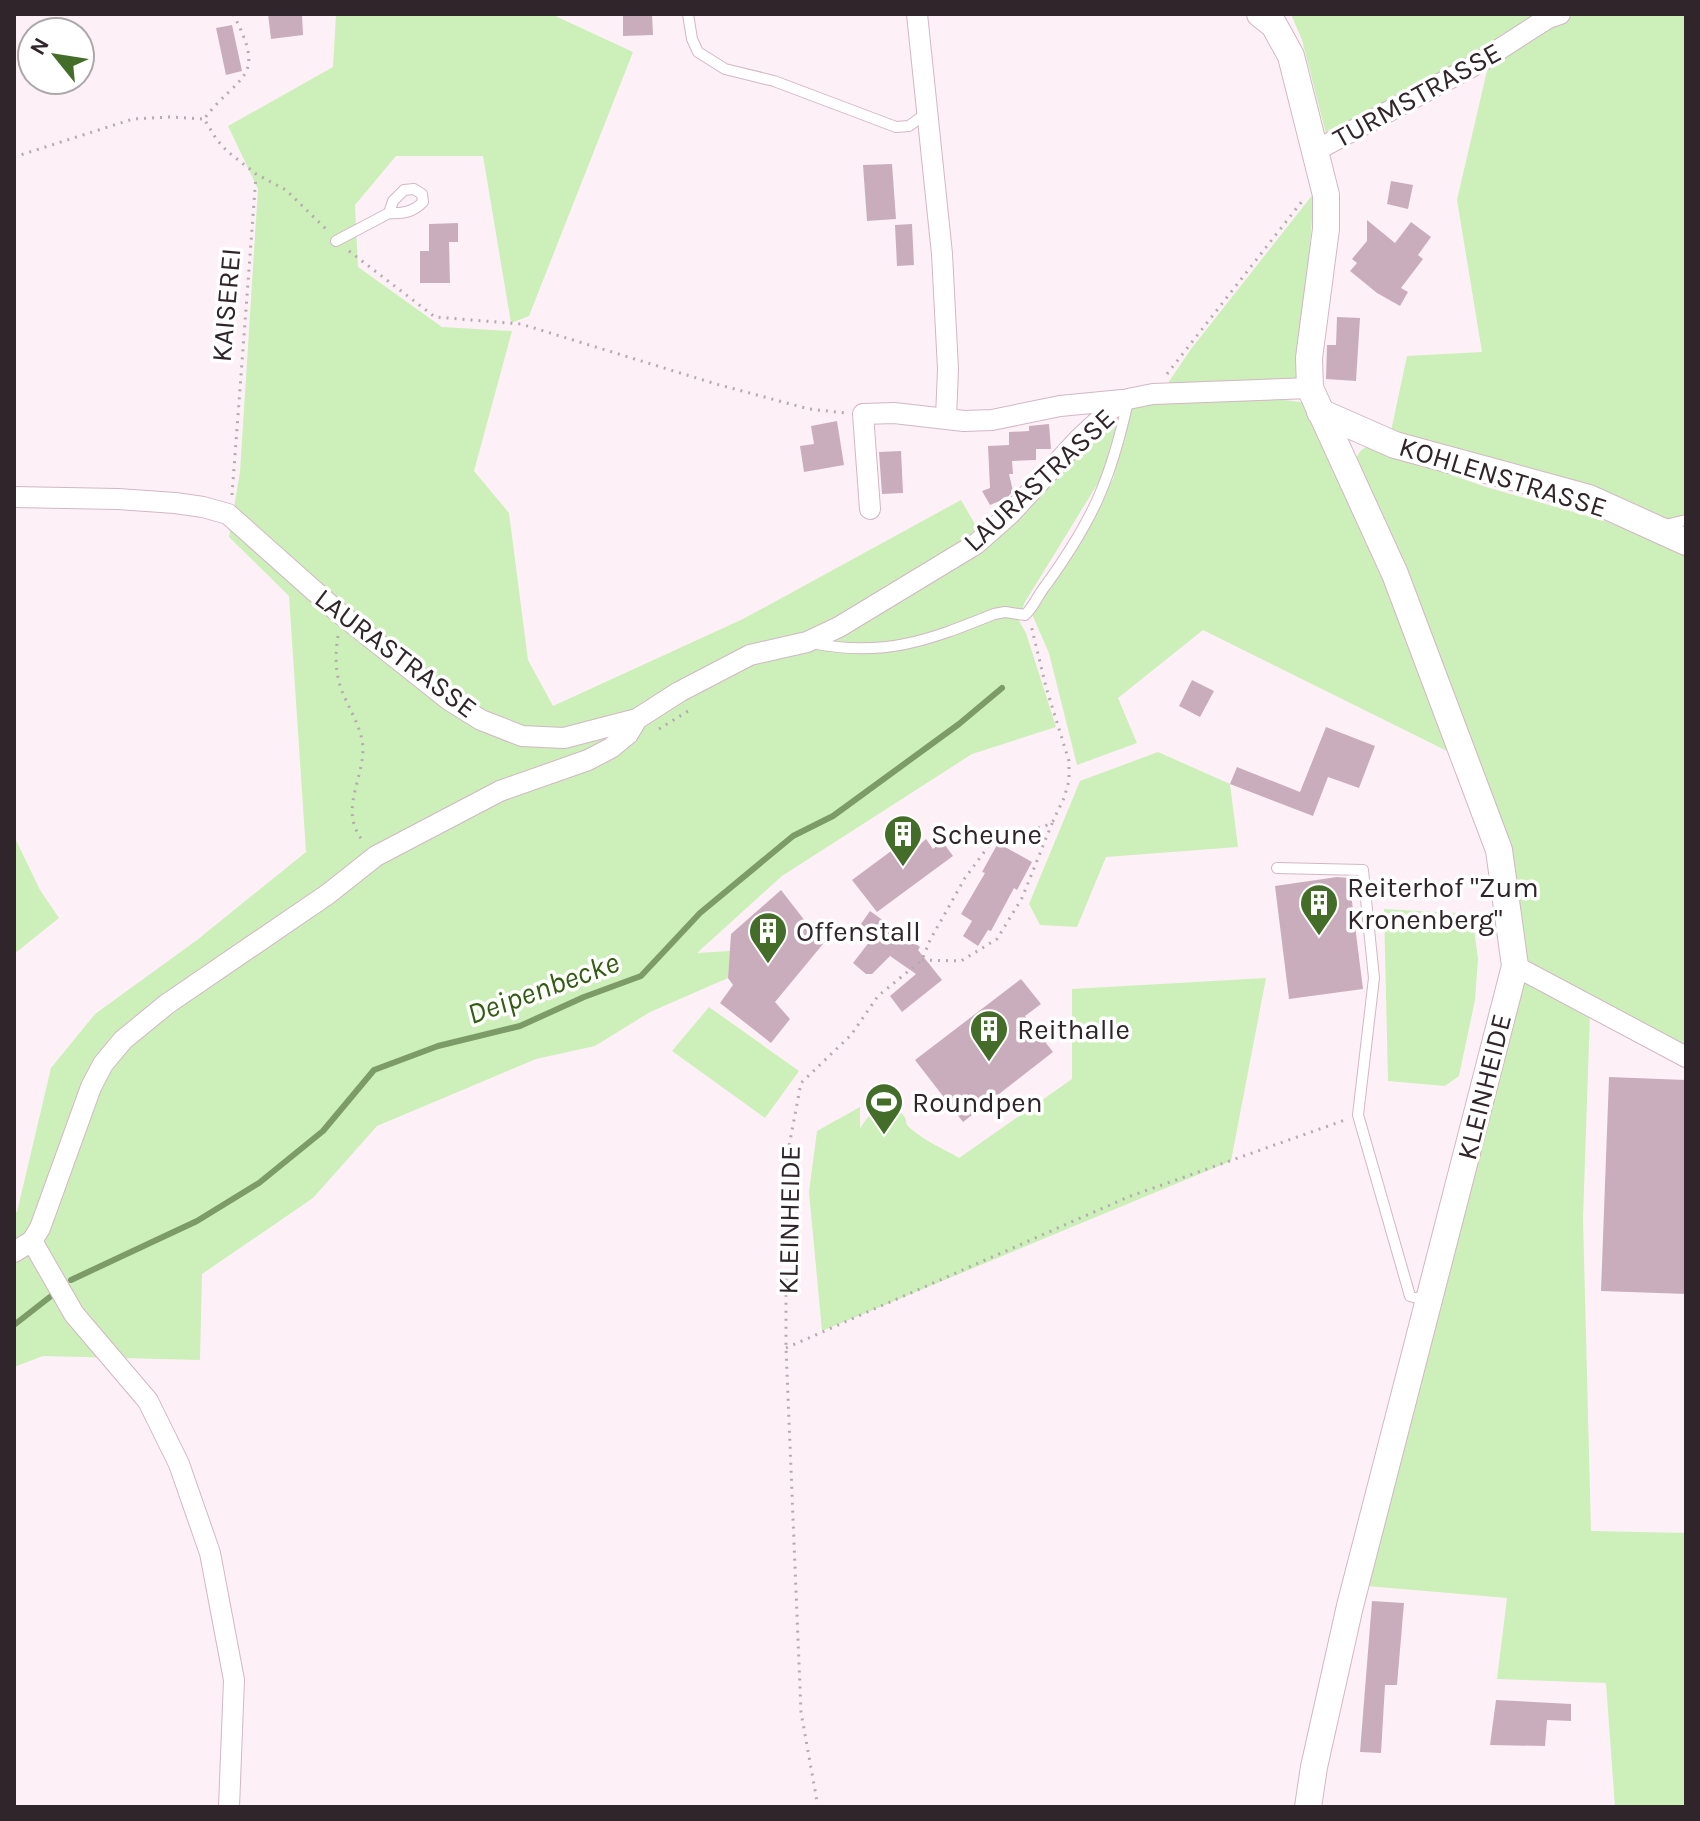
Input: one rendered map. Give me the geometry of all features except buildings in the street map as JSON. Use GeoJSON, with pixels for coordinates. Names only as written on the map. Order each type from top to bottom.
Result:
{"type":"FeatureCollection","features":[{"type":"Feature","properties":{"kind":"street"},"geometry":{"type":"LineString","coordinates":[[917,14],[943,283],[948,369],[946,418]]}},
{"type":"Feature","properties":{"kind":"street","name":"TURMSTRASSE"},"geometry":{"type":"LineString","coordinates":[[1315,151],[1445,82],[1548,18],[1560,14]]}},
{"type":"Feature","properties":{"kind":"street"},"geometry":{"type":"LineString","coordinates":[[1271,18],[1291,56],[1326,195],[1326,229],[1309,358],[1315,400]]}},
{"type":"Feature","properties":{"kind":"street","name":"LAURASTRASSE"},"geometry":{"type":"LineString","coordinates":[[863,414],[894,413],[964,421],[992,420],[1060,406],[1153,394],[1315,400]]}},
{"type":"Feature","properties":{"kind":"street","name":"LAURASTRASSE"},"geometry":{"type":"LineString","coordinates":[[14,497],[175,503],[228,514],[347,619],[449,700],[481,720],[522,736],[564,738],[633,726],[679,692],[750,655],[807,642],[839,627],[976,544],[1010,514],[1079,439],[1110,410],[1128,399]]}},
{"type":"Feature","properties":{"kind":"street","name":"KOHLENSTRASSE"},"geometry":{"type":"LineString","coordinates":[[1315,400],[1395,445],[1577,494],[1686,542]]}},
{"type":"Feature","properties":{"kind":"street","name":"KLEINHEIDE"},"geometry":{"type":"LineString","coordinates":[[1308,1807],[1350,1606],[1515,966],[1499,850],[1395,574],[1315,400]]}},
{"type":"Feature","properties":{"kind":"street"},"geometry":{"type":"LineString","coordinates":[[863,414],[870,509]]}},
{"type":"Feature","properties":{"kind":"street"},"geometry":{"type":"LineString","coordinates":[[14,1252],[32,1241],[40,1228],[91,1087],[103,1064],[123,1040],[167,1004],[328,894],[376,856],[500,791],[588,760],[611,748],[633,726]]}},
{"type":"Feature","properties":{"kind":"street"},"geometry":{"type":"LineString","coordinates":[[1515,966],[1686,1057]]}},
{"type":"Feature","properties":{"kind":"street"},"geometry":{"type":"LineString","coordinates":[[32,1241],[74,1314],[148,1401],[179,1464],[210,1553],[224,1614],[234,1680],[229,1807]]}},
{"type":"Feature","properties":{"kind":"lane"},"geometry":{"type":"LineString","coordinates":[[688,14],[692,39],[698,52],[725,69],[774,81],[896,127],[909,126],[928,112]]}},
{"type":"Feature","properties":{"kind":"lane"},"geometry":{"type":"LineString","coordinates":[[336,241],[389,213]]}},
{"type":"Feature","properties":{"kind":"lane"},"geometry":{"type":"LineString","coordinates":[[807,642],[845,650],[879,648],[925,640],[1005,612],[1025,615],[1072,550],[1102,493],[1118,446],[1128,399]]}},
{"type":"Feature","properties":{"kind":"lane"},"geometry":{"type":"LineString","coordinates":[[1655,528],[1686,520]]}},
{"type":"Feature","properties":{"kind":"lane"},"geometry":{"type":"LineString","coordinates":[[1277,868],[1363,870],[1374,978],[1358,1115],[1410,1296],[1430,1302]]}},
{"type":"Feature","properties":{"kind":"path"},"geometry":{"type":"LineString","coordinates":[[14,157],[133,119],[204,119],[216,103],[240,83],[249,66],[245,41],[233,14]]}},
{"type":"Feature","properties":{"kind":"path","name":"KAISEREI"},"geometry":{"type":"LineString","coordinates":[[204,119],[217,140],[256,174],[236,418],[235,481],[228,514]]}},
{"type":"Feature","properties":{"kind":"path"},"geometry":{"type":"LineString","coordinates":[[1153,394],[1189,343],[1323,180]]}},
{"type":"Feature","properties":{"kind":"path"},"geometry":{"type":"LineString","coordinates":[[435,317],[521,324],[809,409],[863,414]]}},
{"type":"Feature","properties":{"kind":"path"},"geometry":{"type":"LineString","coordinates":[[922,960],[961,961],[997,939],[1022,898],[1069,781],[1069,761],[1046,687],[1034,631],[1025,615]]}},
{"type":"Feature","properties":{"kind":"path"},"geometry":{"type":"LineString","coordinates":[[347,619],[338,631],[336,659],[341,689],[363,744],[359,779],[351,800],[353,823],[359,837],[376,856]]}},
{"type":"Feature","properties":{"kind":"path"},"geometry":{"type":"LineString","coordinates":[[633,726],[654,731],[696,706]]}},
{"type":"Feature","properties":{"kind":"path","name":"KLEINHEIDE"},"geometry":{"type":"LineString","coordinates":[[818,1807],[801,1712],[786,1348],[786,1162],[801,1083],[851,1035],[878,996],[922,960],[965,878],[993,840],[1003,834],[1044,827],[1053,821]]}},
{"type":"Feature","properties":{"kind":"path"},"geometry":{"type":"LineString","coordinates":[[786,1348],[1128,1197],[1358,1115]]}},
{"type":"Feature","properties":{"kind":"green space"},"geometry":{"type":"Polygon","coordinates":[[[336,14],[551,14],[633,52],[529,316],[511,323],[483,156],[396,156],[355,205],[358,267],[442,327],[512,331],[474,471],[509,513],[528,660],[553,706],[743,619],[961,500],[986,543],[1120,411],[1103,475],[1025,602],[1018,619],[1026,633],[1056,727],[972,754],[782,876],[697,953],[730,951],[728,978],[650,1012],[595,1046],[536,1059],[377,1126],[313,1198],[202,1274],[200,1360],[43,1356],[14,1367],[14,1211],[17,1212],[51,1068],[95,1014],[197,940],[306,852],[289,596],[229,537],[240,472],[258,189],[228,126],[333,67],[336,14]]]}},
{"type":"Feature","properties":{"kind":"green space"},"geometry":{"type":"Polygon","coordinates":[[[1291,14],[1548,14],[1337,134],[1326,134],[1302,40],[1291,14]]]}},
{"type":"Feature","properties":{"kind":"green space"},"geometry":{"type":"Polygon","coordinates":[[[1570,14],[1686,14],[1684,516],[1662,520],[1391,431],[1407,356],[1482,352],[1457,200],[1489,62],[1554,20],[1570,14]]]}},
{"type":"Feature","properties":{"kind":"green space"},"geometry":{"type":"Polygon","coordinates":[[[1314,193],[1296,379],[1166,386],[1191,349],[1314,193]]]}},
{"type":"Feature","properties":{"kind":"green space"},"geometry":{"type":"Polygon","coordinates":[[[1262,397],[1307,403],[1387,582],[1449,752],[1203,630],[1118,698],[1137,743],[1077,765],[1049,653],[1031,612],[1075,547],[1113,479],[1132,407],[1262,397]]]}},
{"type":"Feature","properties":{"kind":"green space"},"geometry":{"type":"Polygon","coordinates":[[[1369,446],[1486,487],[1605,521],[1686,554],[1686,1053],[1520,963],[1431,631],[1355,466],[1359,453],[1369,446]]]}},
{"type":"Feature","properties":{"kind":"green space"},"geometry":{"type":"Polygon","coordinates":[[[1158,752],[1230,784],[1238,847],[1106,857],[1077,927],[1040,925],[1029,904],[1080,781],[1158,752]]]}},
{"type":"Feature","properties":{"kind":"green space"},"geometry":{"type":"Polygon","coordinates":[[[14,836],[40,890],[59,918],[14,954],[14,836]]]}},
{"type":"Feature","properties":{"kind":"green space"},"geometry":{"type":"Polygon","coordinates":[[[1384,909],[1472,914],[1478,959],[1475,1000],[1459,1076],[1445,1086],[1388,1081],[1384,909]]]}},
{"type":"Feature","properties":{"kind":"green space"},"geometry":{"type":"Polygon","coordinates":[[[1266,978],[1231,1161],[822,1331],[809,1192],[817,1131],[860,1107],[860,1129],[873,1112],[892,1107],[904,1116],[915,1132],[959,1158],[1072,1079],[1072,989],[1266,978]]]}},
{"type":"Feature","properties":{"kind":"green space"},"geometry":{"type":"Polygon","coordinates":[[[1520,978],[1590,1014],[1583,1218],[1591,1531],[1686,1533],[1686,1807],[1615,1807],[1606,1683],[1497,1679],[1507,1598],[1367,1586],[1520,978]]]}},
{"type":"Feature","properties":{"kind":"green space"},"geometry":{"type":"Polygon","coordinates":[[[709,1007],[799,1071],[765,1118],[672,1051],[709,1007]]]}},
{"type":"Feature","properties":{"kind":"waterway","name":"Deipenbecke"},"geometry":{"type":"LineString","coordinates":[[71,1280],[197,1221],[259,1183],[323,1131],[374,1070],[438,1046],[520,1026],[641,976],[700,913],[793,836],[833,816],[959,724],[1002,688]]}},
{"type":"Feature","properties":{"kind":"waterway","name":"Deipenbecke"},"geometry":{"type":"LineString","coordinates":[[14,1325],[55,1293]]}},
{"type":"Feature","properties":{"kind":"place","name":"Scheune"},"geometry":{"type":"Point","coordinates":[903,868]}},
{"type":"Feature","properties":{"kind":"place","name":"Reiterhof \"Zum Kronenberg\""},"geometry":{"type":"Point","coordinates":[1319,937]}},
{"type":"Feature","properties":{"kind":"place","name":"Offenstall"},"geometry":{"type":"Point","coordinates":[768,965]}},
{"type":"Feature","properties":{"kind":"place","name":"Reithalle"},"geometry":{"type":"Point","coordinates":[989,1063]}},
{"type":"Feature","properties":{"kind":"place","name":"Roundpen"},"geometry":{"type":"Point","coordinates":[884,1136]}}]}
